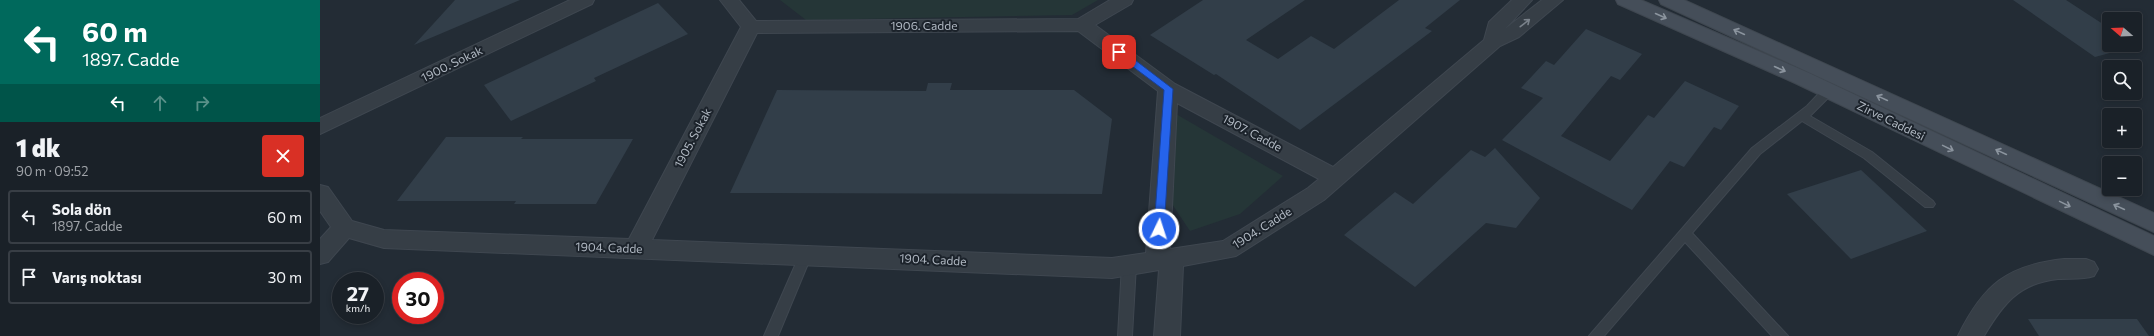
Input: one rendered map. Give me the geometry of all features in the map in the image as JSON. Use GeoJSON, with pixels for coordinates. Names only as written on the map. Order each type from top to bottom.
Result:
{"type":"FeatureCollection","features":[{"type":"Feature","properties":{"kind":"main road","name":"Zirve Caddesi"},"geometry":{"type":"LineString","coordinates":[[1626,0],[1828,91],[2154,246]]}},
{"type":"Feature","properties":{"kind":"main road","name":"Zirve Caddesi"},"geometry":{"type":"LineString","coordinates":[[1668,0],[2154,223]]}},
{"type":"Feature","properties":{"kind":"street","name":"1900. Sokak"},"geometry":{"type":"LineString","coordinates":[[320,127],[585,0]]}},
{"type":"Feature","properties":{"kind":"street"},"geometry":{"type":"LineString","coordinates":[[729,0],[751,27]]}},
{"type":"Feature","properties":{"kind":"street"},"geometry":{"type":"LineString","coordinates":[[1082,25],[1124,0]]}},
{"type":"Feature","properties":{"kind":"street"},"geometry":{"type":"LineString","coordinates":[[1493,42],[1496,26],[1523,0]]}},
{"type":"Feature","properties":{"kind":"street","name":"1904. Cadde"},"geometry":{"type":"LineString","coordinates":[[344,228],[384,239],[806,254],[1112,268],[1228,249],[1316,194],[1493,42],[1512,34],[1554,0]]}},
{"type":"Feature","properties":{"kind":"street","name":"1906. Cadde"},"geometry":{"type":"LineString","coordinates":[[751,27],[1082,25]]}},
{"type":"Feature","properties":{"kind":"street","name":"1907. Cadde"},"geometry":{"type":"LineString","coordinates":[[1082,25],[1168,89],[1335,178]]}},
{"type":"Feature","properties":{"kind":"street","name":"1905. Sokak"},"geometry":{"type":"LineString","coordinates":[[636,249],[751,27]]}},
{"type":"Feature","properties":{"kind":"street"},"geometry":{"type":"LineString","coordinates":[[1168,89],[1165,259],[1168,336]]}},
{"type":"Feature","properties":{"kind":"street"},"geometry":{"type":"LineString","coordinates":[[320,193],[344,228],[320,256]]}},
{"type":"Feature","properties":{"kind":"street"},"geometry":{"type":"LineString","coordinates":[[1971,336],[1986,308],[2001,292],[2025,276],[2039,271],[2062,269],[2086,270]]}},
{"type":"Feature","properties":{"kind":"lane"},"geometry":{"type":"LineString","coordinates":[[1596,336],[1756,151],[1802,116],[1828,91]]}},
{"type":"Feature","properties":{"kind":"lane"},"geometry":{"type":"LineString","coordinates":[[1802,116],[1868,155],[1929,204]]}},
{"type":"Feature","properties":{"kind":"lane"},"geometry":{"type":"LineString","coordinates":[[1684,233],[1781,336]]}},
{"type":"Feature","properties":{"kind":"lane"},"geometry":{"type":"LineString","coordinates":[[771,336],[806,254]]}},
{"type":"Feature","properties":{"kind":"lane"},"geometry":{"type":"LineString","coordinates":[[1125,336],[1129,265]]}},
{"type":"Feature","properties":{"kind":"shaded area"},"geometry":{"type":"Polygon","coordinates":[[[780,0],[1098,0],[1072,15],[806,20],[780,0]]]}},
{"type":"Feature","properties":{"kind":"shaded area"},"geometry":{"type":"Polygon","coordinates":[[[1176,114],[1283,176],[1240,214],[1190,231],[1172,204],[1176,114]]]}},
{"type":"Feature","properties":{"kind":"building"},"geometry":{"type":"Polygon","coordinates":[[[455,0],[520,0],[414,45],[455,0]]]}},
{"type":"Feature","properties":{"kind":"building"},"geometry":{"type":"Polygon","coordinates":[[[1203,0],[1305,0],[1246,40],[1278,59],[1311,36],[1334,49],[1399,0],[1460,0],[1425,28],[1432,31],[1300,130],[1216,74],[1214,75],[1150,35],[1203,0]]]}},
{"type":"Feature","properties":{"kind":"building"},"geometry":{"type":"Polygon","coordinates":[[[2013,0],[2066,0],[2102,23],[2102,52],[2114,52],[2095,57],[2013,0]]]}},
{"type":"Feature","properties":{"kind":"building"},"geometry":{"type":"Polygon","coordinates":[[[658,3],[688,34],[594,78],[596,81],[511,121],[484,85],[658,3]]]}},
{"type":"Feature","properties":{"kind":"building"},"geometry":{"type":"Polygon","coordinates":[[[1586,29],[1642,54],[1620,80],[1611,76],[1561,136],[1610,161],[1648,115],[1654,118],[1685,81],[1739,106],[1721,130],[1714,127],[1684,167],[1670,161],[1632,210],[1502,140],[1543,98],[1521,88],[1546,61],[1554,65],[1586,29]]]}},
{"type":"Feature","properties":{"kind":"building"},"geometry":{"type":"Polygon","coordinates":[[[928,83],[952,83],[950,90],[1074,90],[1112,119],[1102,194],[730,193],[777,90],[926,91],[928,83]]]}},
{"type":"Feature","properties":{"kind":"building"},"geometry":{"type":"Polygon","coordinates":[[[446,137],[633,139],[596,204],[514,204],[516,201],[397,201],[446,137]]]}},
{"type":"Feature","properties":{"kind":"building"},"geometry":{"type":"Polygon","coordinates":[[[1495,148],[1540,198],[1516,228],[1486,223],[1415,287],[1344,235],[1395,192],[1413,204],[1471,150],[1485,157],[1495,148]]]}},
{"type":"Feature","properties":{"kind":"building"},"geometry":{"type":"Polygon","coordinates":[[[1861,170],[1927,231],[1851,259],[1787,194],[1861,170]]]}},
{"type":"Feature","properties":{"kind":"building"},"geometry":{"type":"Polygon","coordinates":[[[2028,319],[2137,319],[2149,336],[2039,336],[2028,319]]]}},
{"type":"Feature","properties":{"kind":"route"},"geometry":{"type":"LineString","coordinates":[[1119,52],[1168,89],[1159,229]]}}]}
